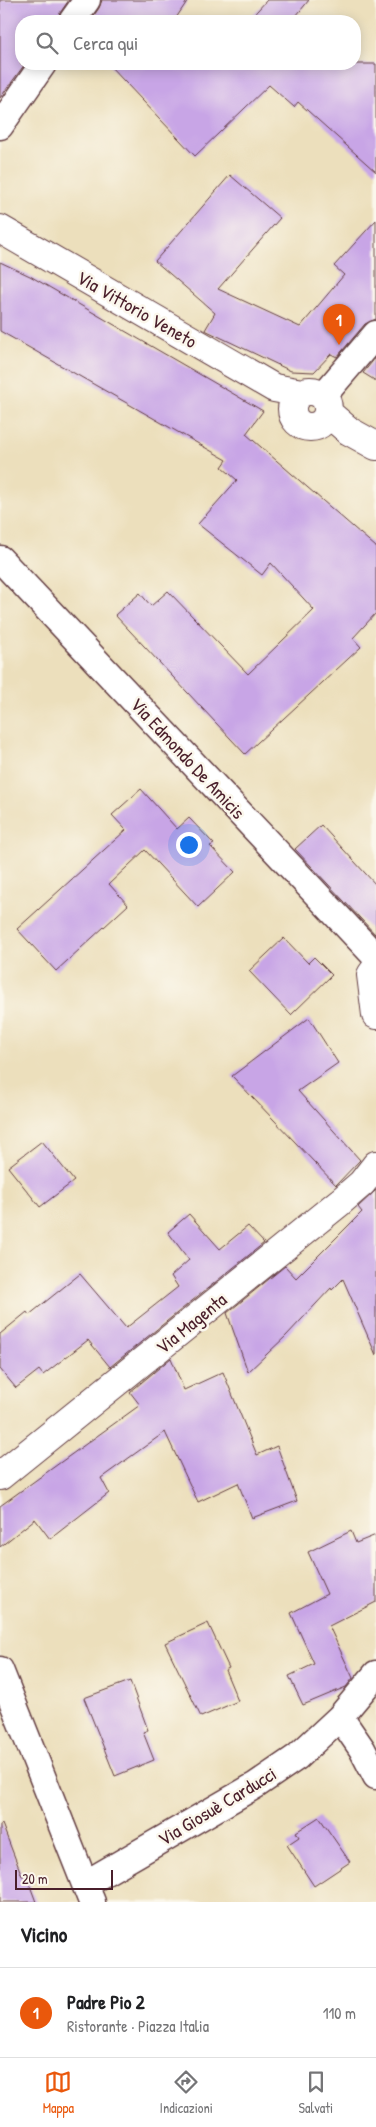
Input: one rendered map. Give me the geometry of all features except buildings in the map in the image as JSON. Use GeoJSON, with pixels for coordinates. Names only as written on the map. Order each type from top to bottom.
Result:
{"type":"FeatureCollection","features":[{"type":"Feature","properties":{"kind":"street"},"geometry":{"type":"LineString","coordinates":[[76,15],[87,0]]}},
{"type":"Feature","properties":{"kind":"street"},"geometry":{"type":"LineString","coordinates":[[0,126],[39,70]]}},
{"type":"Feature","properties":{"kind":"street","name":"Via Vittorio Veneto"},"geometry":{"type":"LineString","coordinates":[[0,229],[376,446]]}},
{"type":"Feature","properties":{"kind":"street"},"geometry":{"type":"LineString","coordinates":[[313,408],[376,334]]}},
{"type":"Feature","properties":{"kind":"street","name":"Via Edmondo De Amicis"},"geometry":{"type":"LineString","coordinates":[[0,559],[376,957]]}},
{"type":"Feature","properties":{"kind":"street"},"geometry":{"type":"LineString","coordinates":[[376,968],[371,975],[376,1015]]}},
{"type":"Feature","properties":{"kind":"street","name":"Via Magenta"},"geometry":{"type":"LineString","coordinates":[[4,1467],[340,1202],[362,1183],[376,1165]]}},
{"type":"Feature","properties":{"kind":"street"},"geometry":{"type":"LineString","coordinates":[[0,1670],[89,1893]]}},
{"type":"Feature","properties":{"kind":"street","name":"Via Giosuè Carducci"},"geometry":{"type":"LineString","coordinates":[[89,1893],[297,1757],[340,1717],[376,1674]]}},
{"type":"Feature","properties":{"kind":"street"},"geometry":{"type":"LineString","coordinates":[[340,1717],[362,1749],[376,1776]]}},
{"type":"Feature","properties":{"kind":"place","name":"Padre Pio 2"},"geometry":{"type":"Point","coordinates":[339,345]}}]}
